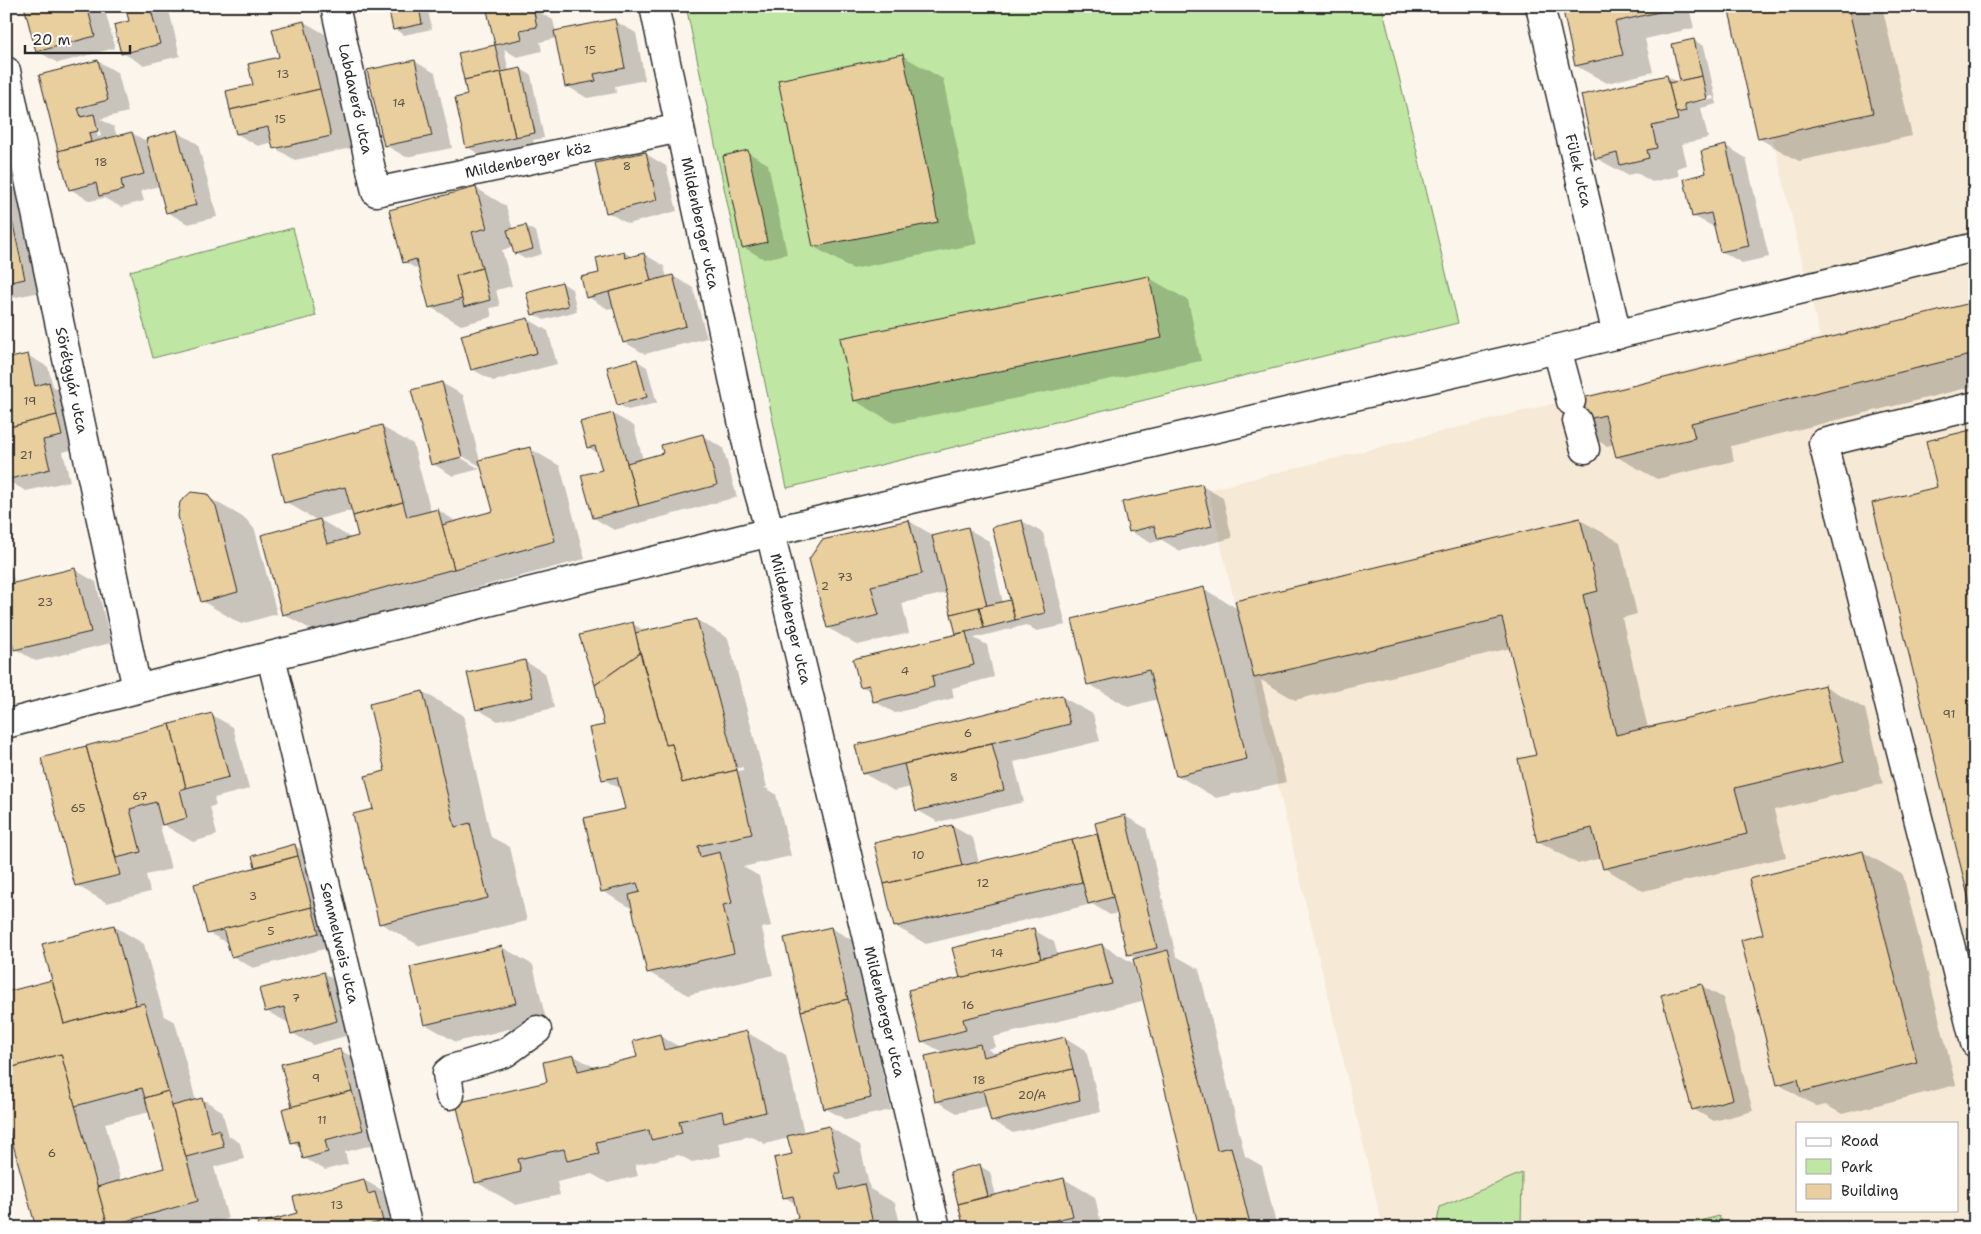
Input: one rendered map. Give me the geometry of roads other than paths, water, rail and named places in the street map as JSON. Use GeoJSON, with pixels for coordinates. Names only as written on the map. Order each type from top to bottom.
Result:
{"type":"FeatureCollection","features":[{"type":"Feature","properties":{"kind":"street","name":"Labdaverő utca"},"geometry":{"type":"LineString","coordinates":[[334,6],[376,192]]}},
{"type":"Feature","properties":{"kind":"street","name":"Mildenberger utca"},"geometry":{"type":"LineString","coordinates":[[654,6],[753,472],[770,532],[936,1228]]}},
{"type":"Feature","properties":{"kind":"street","name":"Fülek utca"},"geometry":{"type":"LineString","coordinates":[[1540,6],[1617,335]]}},
{"type":"Feature","properties":{"kind":"street","name":"Sörétgyár utca"},"geometry":{"type":"LineString","coordinates":[[6,71],[137,689]]}},
{"type":"Feature","properties":{"kind":"street","name":"Mildenberger köz"},"geometry":{"type":"LineString","coordinates":[[376,192],[680,128]]}},
{"type":"Feature","properties":{"kind":"street"},"geometry":{"type":"LineString","coordinates":[[6,724],[137,689],[770,532],[1558,349],[1975,247]]}},
{"type":"Feature","properties":{"kind":"street"},"geometry":{"type":"LineString","coordinates":[[1558,349],[1585,449]]}},
{"type":"Feature","properties":{"kind":"street"},"geometry":{"type":"LineString","coordinates":[[1975,406],[1822,443],[1975,1042]]}},
{"type":"Feature","properties":{"kind":"street","name":"Semmelweis utca"},"geometry":{"type":"LineString","coordinates":[[271,657],[408,1228]]}},
{"type":"Feature","properties":{"kind":"street"},"geometry":{"type":"LineString","coordinates":[[450,1096],[446,1073],[452,1069],[505,1053],[537,1030]]}}]}
